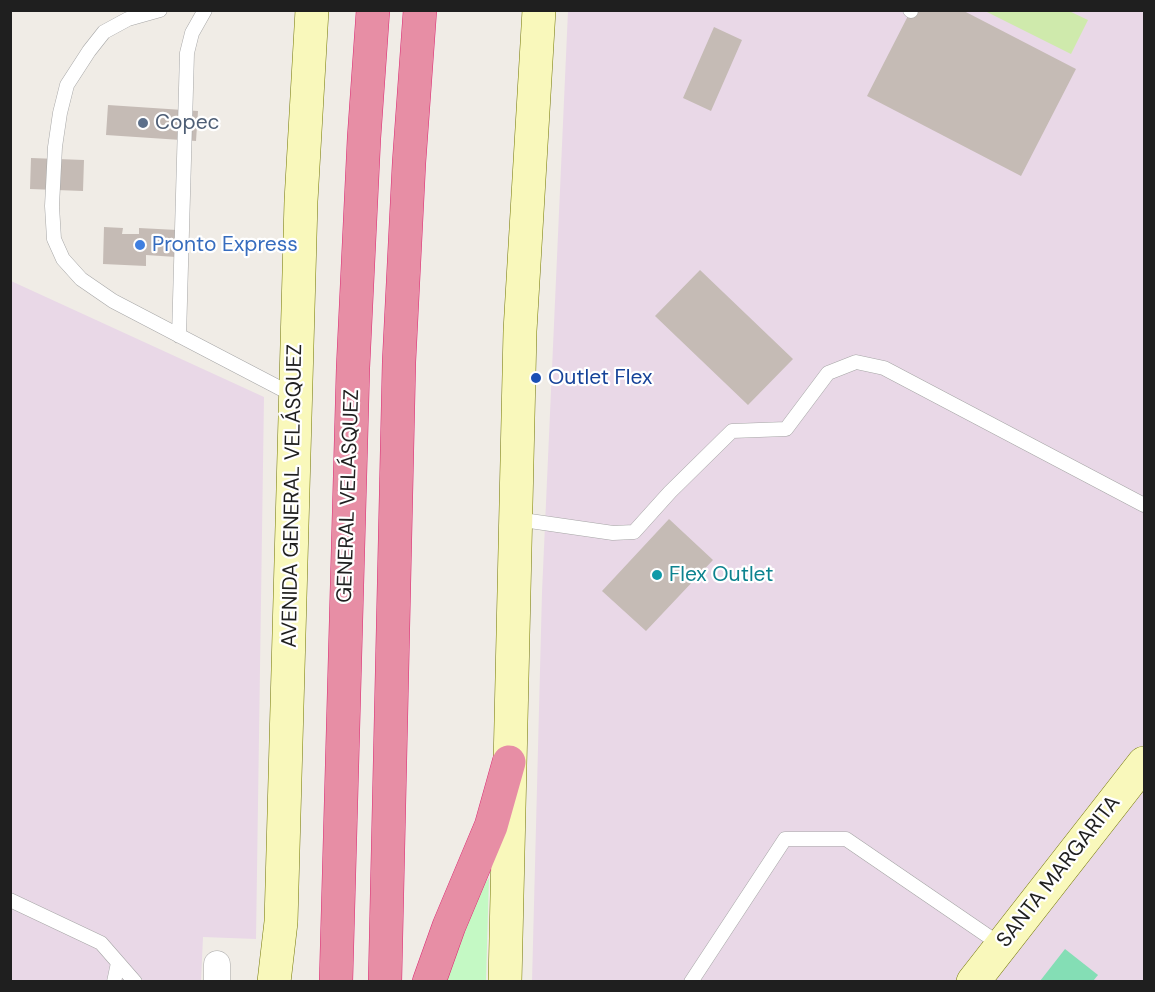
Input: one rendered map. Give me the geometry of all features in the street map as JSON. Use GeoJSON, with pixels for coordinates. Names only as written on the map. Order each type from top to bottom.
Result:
{"type":"FeatureCollection","features":[{"type":"Feature","properties":{"kind":"highway","name":"GENERAL VELÁSQUEZ"},"geometry":{"type":"LineString","coordinates":[[336,981],[353,368],[363,159],[374,10]]}},
{"type":"Feature","properties":{"kind":"highway"},"geometry":{"type":"LineString","coordinates":[[385,981],[399,373],[407,196],[420,10]]}},
{"type":"Feature","properties":{"kind":"highway"},"geometry":{"type":"LineString","coordinates":[[429,981],[449,926],[492,826],[509,762]]}},
{"type":"Feature","properties":{"kind":"street","name":"AVENIDA GENERAL VELÁSQUEZ"},"geometry":{"type":"LineString","coordinates":[[273,981],[281,922],[295,396],[304,135],[312,10]]}},
{"type":"Feature","properties":{"kind":"street"},"geometry":{"type":"LineString","coordinates":[[505,981],[520,331],[539,10]]}},
{"type":"Feature","properties":{"kind":"street","name":"SANTA MARGARITA"},"geometry":{"type":"LineString","coordinates":[[973,981],[1144,763]]}},
{"type":"Feature","properties":{"kind":"lane"},"geometry":{"type":"LineString","coordinates":[[160,10],[128,19],[104,32],[67,85],[55,147],[52,206],[54,239],[63,259],[81,279],[113,301],[295,396]]}},
{"type":"Feature","properties":{"kind":"lane"},"geometry":{"type":"LineString","coordinates":[[179,336],[187,52],[192,33],[205,10]]}},
{"type":"Feature","properties":{"kind":"lane"},"geometry":{"type":"LineString","coordinates":[[516,519],[613,533],[634,532],[670,492],[732,431],[786,429],[828,373],[856,362],[884,368],[1144,505]]}},
{"type":"Feature","properties":{"kind":"lane"},"geometry":{"type":"LineString","coordinates":[[691,981],[785,839],[846,839],[1001,945]]}},
{"type":"Feature","properties":{"kind":"lane"},"geometry":{"type":"LineString","coordinates":[[10,900],[101,943],[135,981]]}},
{"type":"Feature","properties":{"kind":"lane"},"geometry":{"type":"LineString","coordinates":[[114,981],[118,963]]}},
{"type":"Feature","properties":{"kind":"shaded area"},"geometry":{"type":"Polygon","coordinates":[[[568,11],[1144,11],[1144,981],[532,982],[542,592],[568,11]]]}},
{"type":"Feature","properties":{"kind":"shaded area"},"geometry":{"type":"Polygon","coordinates":[[[11,281],[264,397],[256,939],[203,937],[201,981],[11,982],[11,281]]]}},
{"type":"Feature","properties":{"kind":"green space"},"geometry":{"type":"Polygon","coordinates":[[[985,11],[1069,11],[1088,20],[1071,54],[985,11]]]}},
{"type":"Feature","properties":{"kind":"green space"},"geometry":{"type":"Polygon","coordinates":[[[489,878],[486,981],[442,982],[474,896],[489,878]]]}},
{"type":"Feature","properties":{"kind":"green space"},"geometry":{"type":"Polygon","coordinates":[[[1065,949],[1098,975],[1093,981],[1040,981],[1065,949]]]}},
{"type":"Feature","properties":{"kind":"building"},"geometry":{"type":"Polygon","coordinates":[[[911,10],[962,10],[1076,69],[1021,176],[867,96],[911,10]]]}},
{"type":"Feature","properties":{"kind":"building"},"geometry":{"type":"Polygon","coordinates":[[[714,27],[742,40],[711,111],[683,98],[714,27]]]}},
{"type":"Feature","properties":{"kind":"building"},"geometry":{"type":"Polygon","coordinates":[[[108,105],[198,111],[196,141],[106,135],[108,105]]]}},
{"type":"Feature","properties":{"kind":"building"},"geometry":{"type":"Polygon","coordinates":[[[31,158],[84,160],[83,191],[30,189],[31,158]]]}},
{"type":"Feature","properties":{"kind":"building","name":"Pronto Express"},"geometry":{"type":"Polygon","coordinates":[[[104,227],[123,228],[122,234],[139,234],[139,228],[177,230],[176,257],[146,255],[146,266],[103,264],[104,227]]]}},
{"type":"Feature","properties":{"kind":"building"},"geometry":{"type":"Polygon","coordinates":[[[700,270],[793,359],[748,405],[655,316],[700,270]]]}},
{"type":"Feature","properties":{"kind":"building","name":"Flex Outlet"},"geometry":{"type":"Polygon","coordinates":[[[669,519],[713,560],[646,631],[602,591],[669,519]]]}},
{"type":"Feature","properties":{"kind":"place","name":"Copec"},"geometry":{"type":"Point","coordinates":[143,123]}},
{"type":"Feature","properties":{"kind":"place","name":"Pronto Express"},"geometry":{"type":"Point","coordinates":[140,245]}},
{"type":"Feature","properties":{"kind":"place","name":"Outlet Flex"},"geometry":{"type":"Point","coordinates":[536,378]}},
{"type":"Feature","properties":{"kind":"place","name":"Flex Outlet"},"geometry":{"type":"Point","coordinates":[657,575]}}]}
